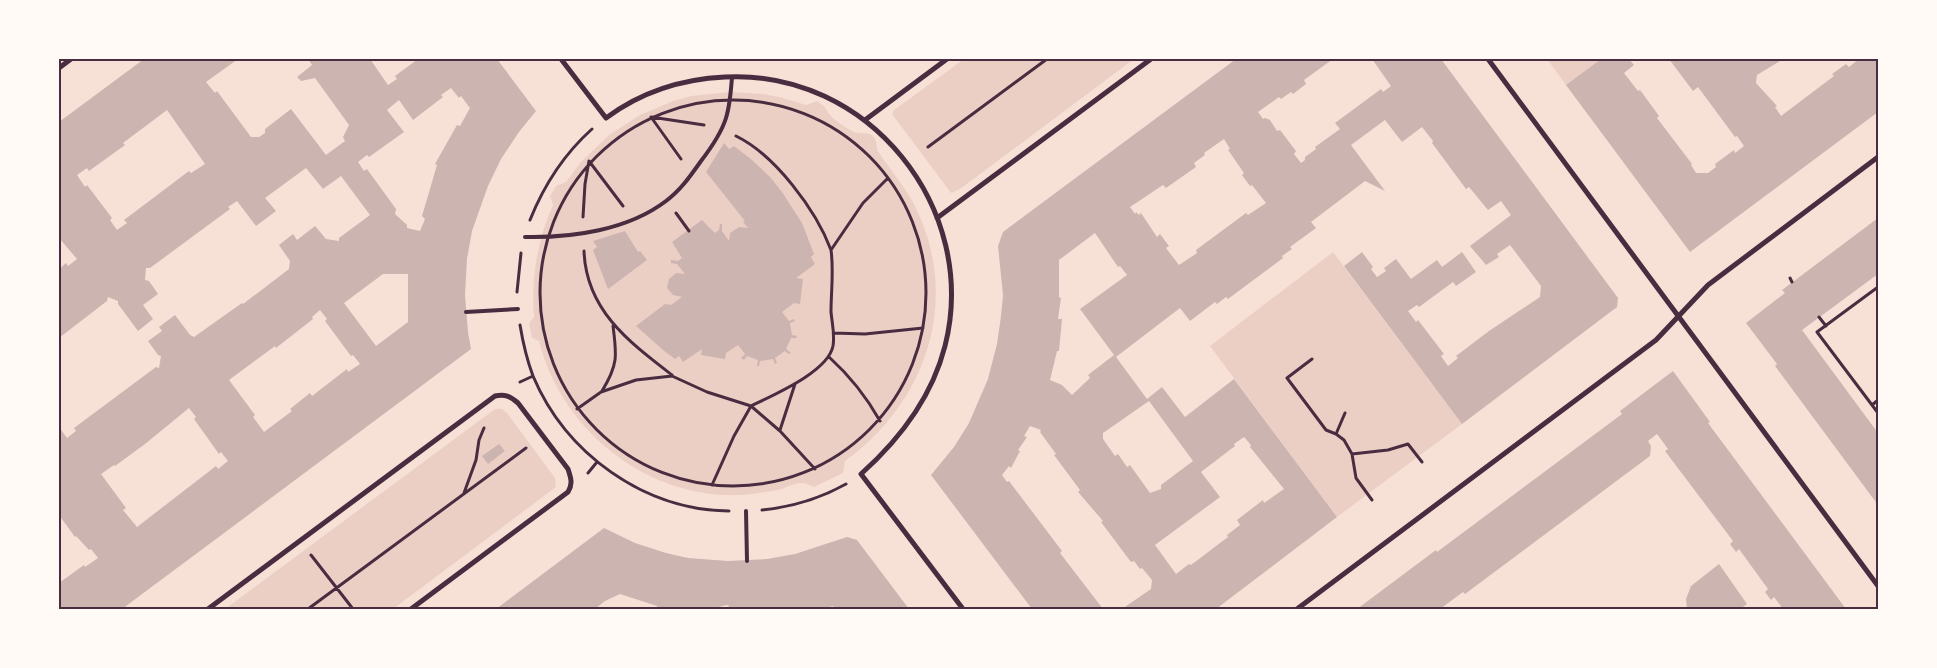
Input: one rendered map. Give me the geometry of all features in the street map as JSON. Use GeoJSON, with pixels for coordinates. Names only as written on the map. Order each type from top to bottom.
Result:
{"type":"FeatureCollection","features":[{"type":"Feature","properties":{"kind":"street"},"geometry":{"type":"LineString","coordinates":[[59,68],[71,59]]}},
{"type":"Feature","properties":{"kind":"street"},"geometry":{"type":"LineString","coordinates":[[562,59],[606,118],[637,99],[669,86],[708,78],[732,76],[762,78],[808,89],[827,96],[865,120],[889,141],[911,168],[937,218],[946,249],[951,286],[950,316],[945,346],[931,384],[912,417],[880,457],[861,474],[962,609]]}},
{"type":"Feature","properties":{"kind":"street"},"geometry":{"type":"LineString","coordinates":[[865,120],[947,59]]}},
{"type":"Feature","properties":{"kind":"street"},"geometry":{"type":"LineString","coordinates":[[937,218],[1151,59]]}},
{"type":"Feature","properties":{"kind":"street"},"geometry":{"type":"LineString","coordinates":[[1488,59],[1878,586]]}},
{"type":"Feature","properties":{"kind":"street"},"geometry":{"type":"LineString","coordinates":[[1297,609],[1656,340],[1708,285],[1878,157]]}},
{"type":"Feature","properties":{"kind":"street"},"geometry":{"type":"LineString","coordinates":[[208,609],[495,396],[502,394],[510,396],[518,403],[568,469],[572,486],[568,492],[411,609]]}},
{"type":"Feature","properties":{"kind":"lane"},"geometry":{"type":"LineString","coordinates":[[525,237],[583,234],[614,226],[653,210],[667,200],[692,174],[721,130],[726,117],[732,76]]}},
{"type":"Feature","properties":{"kind":"lane"},"geometry":{"type":"LineString","coordinates":[[466,312],[518,309]]}},
{"type":"Feature","properties":{"kind":"lane"},"geometry":{"type":"LineString","coordinates":[[746,511],[747,561]]}},
{"type":"Feature","properties":{"kind":"path"},"geometry":{"type":"LineString","coordinates":[[928,147],[1047,59]]}},
{"type":"Feature","properties":{"kind":"path"},"geometry":{"type":"LineString","coordinates":[[697,100],[729,100],[768,102],[790,106],[848,140],[888,178],[910,214],[921,246],[926,286],[923,328],[909,373],[881,422],[860,440],[814,469],[787,480],[736,487],[712,485],[657,470],[624,452],[600,432],[568,396],[554,370],[546,347],[548,339],[543,315],[539,309],[542,262],[548,237],[556,215],[562,209],[574,188],[574,181],[589,161],[616,138],[651,117],[682,103],[697,100]]}},
{"type":"Feature","properties":{"kind":"path"},"geometry":{"type":"LineString","coordinates":[[651,117],[696,123],[721,130],[755,147],[786,179],[814,213],[831,250],[833,265],[831,311],[834,333],[829,357],[796,384],[751,406],[734,436],[712,485]]}},
{"type":"Feature","properties":{"kind":"path"},"geometry":{"type":"LineString","coordinates":[[651,117],[692,174]]}},
{"type":"Feature","properties":{"kind":"path"},"geometry":{"type":"LineString","coordinates":[[574,146],[606,118]]}},
{"type":"Feature","properties":{"kind":"path"},"geometry":{"type":"LineString","coordinates":[[589,161],[633,218]]}},
{"type":"Feature","properties":{"kind":"path"},"geometry":{"type":"LineString","coordinates":[[589,161],[585,184],[584,254],[587,272],[594,293],[613,326],[628,341],[672,376],[727,399],[751,406],[780,431],[814,469]]}},
{"type":"Feature","properties":{"kind":"path"},"geometry":{"type":"LineString","coordinates":[[831,250],[863,203],[888,178]]}},
{"type":"Feature","properties":{"kind":"path"},"geometry":{"type":"LineString","coordinates":[[1790,278],[1792,282]]}},
{"type":"Feature","properties":{"kind":"path"},"geometry":{"type":"LineString","coordinates":[[1878,287],[1817,332],[1878,413]]}},
{"type":"Feature","properties":{"kind":"path"},"geometry":{"type":"LineString","coordinates":[[1819,318],[1826,326]]}},
{"type":"Feature","properties":{"kind":"path"},"geometry":{"type":"LineString","coordinates":[[520,325],[529,364],[549,407],[570,435],[597,462],[630,484],[667,501],[692,508],[746,511],[795,504],[818,497],[846,484],[861,474]]}},
{"type":"Feature","properties":{"kind":"path"},"geometry":{"type":"LineString","coordinates":[[601,392],[612,375],[615,365],[616,354],[613,326]]}},
{"type":"Feature","properties":{"kind":"path"},"geometry":{"type":"LineString","coordinates":[[834,333],[865,334],[923,328]]}},
{"type":"Feature","properties":{"kind":"path"},"geometry":{"type":"LineString","coordinates":[[829,357],[855,382],[869,400],[881,422]]}},
{"type":"Feature","properties":{"kind":"path"},"geometry":{"type":"LineString","coordinates":[[1312,359],[1287,378],[1326,430],[1344,440],[1352,454],[1356,478],[1372,500]]}},
{"type":"Feature","properties":{"kind":"path"},"geometry":{"type":"LineString","coordinates":[[578,409],[601,392],[636,380],[672,376]]}},
{"type":"Feature","properties":{"kind":"path"},"geometry":{"type":"LineString","coordinates":[[780,431],[796,384]]}},
{"type":"Feature","properties":{"kind":"path"},"geometry":{"type":"LineString","coordinates":[[1872,405],[1878,400]]}},
{"type":"Feature","properties":{"kind":"path"},"geometry":{"type":"LineString","coordinates":[[1336,434],[1346,413]]}},
{"type":"Feature","properties":{"kind":"path"},"geometry":{"type":"LineString","coordinates":[[464,494],[476,460],[482,430],[487,425]]}},
{"type":"Feature","properties":{"kind":"path"},"geometry":{"type":"LineString","coordinates":[[1352,454],[1388,450],[1408,444],[1422,462]]}},
{"type":"Feature","properties":{"kind":"path"},"geometry":{"type":"LineString","coordinates":[[308,609],[526,448]]}},
{"type":"Feature","properties":{"kind":"path"},"geometry":{"type":"LineString","coordinates":[[306,549],[353,609]]}},
{"type":"Feature","properties":{"kind":"shaded area"},"geometry":{"type":"Polygon","coordinates":[[[964,59],[1134,59],[960,189],[951,193],[892,114],[894,110],[964,59]]]}},
{"type":"Feature","properties":{"kind":"shaded area"},"geometry":{"type":"Polygon","coordinates":[[[1547,59],[1601,59],[1566,85],[1547,59]]]}},
{"type":"Feature","properties":{"kind":"shaded area"},"geometry":{"type":"Polygon","coordinates":[[[730,92],[764,94],[806,105],[817,101],[823,105],[834,119],[854,132],[873,136],[876,141],[877,150],[916,208],[931,251],[936,286],[934,319],[926,352],[913,383],[895,412],[872,438],[845,461],[843,473],[814,487],[806,483],[800,483],[778,490],[750,494],[706,493],[672,485],[641,471],[613,453],[588,430],[567,403],[550,373],[539,341],[532,338],[529,323],[534,317],[533,288],[536,260],[547,219],[553,205],[550,196],[556,186],[566,182],[580,163],[609,135],[640,115],[673,101],[691,96],[730,92]]]}},
{"type":"Feature","properties":{"kind":"shaded area"},"geometry":{"type":"Polygon","coordinates":[[[1333,252],[1462,424],[1337,517],[1210,346],[1333,252]]]}},
{"type":"Feature","properties":{"kind":"shaded area"},"geometry":{"type":"Polygon","coordinates":[[[495,409],[502,409],[507,413],[555,478],[556,487],[393,609],[225,609],[495,409]]]}},
{"type":"Feature","properties":{"kind":"building"},"geometry":{"type":"Polygon","coordinates":[[[144,59],[238,59],[206,82],[215,93],[217,91],[251,137],[259,137],[265,133],[265,129],[291,109],[326,155],[345,141],[343,137],[349,125],[315,78],[301,81],[297,77],[312,65],[308,59],[370,59],[388,85],[397,79],[395,76],[418,59],[497,59],[536,111],[501,159],[488,186],[472,231],[467,259],[465,295],[471,349],[122,609],[59,609],[59,583],[84,565],[85,567],[98,558],[91,549],[89,550],[75,537],[59,515],[59,427],[67,438],[76,431],[74,428],[156,367],[159,368],[161,356],[158,355],[148,341],[162,331],[159,327],[175,315],[190,335],[194,337],[243,304],[289,269],[290,261],[279,245],[293,234],[297,240],[315,226],[326,239],[339,241],[339,238],[370,215],[341,176],[323,189],[306,168],[265,198],[276,211],[256,226],[237,201],[228,207],[230,209],[150,268],[146,268],[145,280],[149,281],[158,294],[143,305],[153,319],[138,331],[118,304],[118,301],[108,297],[107,301],[59,338],[59,269],[66,263],[68,266],[77,259],[59,238],[59,122],[144,59]],[[451,88],[441,95],[443,97],[413,120],[399,100],[387,110],[404,132],[369,157],[367,155],[358,162],[364,171],[367,169],[396,209],[395,214],[407,225],[407,228],[420,231],[425,219],[422,216],[437,165],[435,164],[457,125],[460,126],[470,108],[461,96],[459,98],[451,88]],[[167,110],[123,143],[125,145],[89,171],[87,168],[77,175],[112,218],[110,220],[117,230],[127,223],[124,220],[189,171],[191,173],[205,164],[167,110]],[[383,274],[344,303],[376,346],[408,322],[408,274],[383,274]],[[320,310],[312,317],[313,319],[276,348],[275,346],[229,380],[255,415],[253,417],[264,432],[292,411],[290,409],[310,393],[312,396],[347,369],[348,372],[360,364],[353,355],[351,356],[325,321],[327,319],[320,310]],[[189,408],[115,466],[101,474],[126,508],[123,510],[137,527],[216,466],[218,469],[228,461],[221,452],[219,454],[194,419],[196,417],[189,408]]]}},
{"type":"Feature","properties":{"kind":"building"},"geometry":{"type":"Polygon","coordinates":[[[1236,59],[1333,59],[1304,80],[1306,84],[1293,94],[1291,92],[1281,99],[1279,97],[1258,112],[1263,119],[1270,120],[1277,131],[1280,130],[1296,151],[1294,154],[1301,163],[1305,160],[1305,157],[1316,149],[1315,147],[1340,129],[1335,123],[1381,89],[1383,92],[1391,86],[1372,59],[1441,59],[1618,298],[1617,307],[1462,424],[1344,266],[1362,252],[1373,267],[1371,269],[1377,277],[1386,271],[1384,268],[1396,259],[1411,279],[1437,260],[1442,267],[1462,252],[1476,272],[1456,286],[1453,282],[1419,307],[1417,305],[1408,311],[1416,322],[1418,320],[1444,354],[1441,356],[1448,366],[1458,358],[1456,356],[1489,331],[1540,297],[1541,286],[1510,245],[1497,254],[1499,257],[1486,265],[1470,246],[1511,215],[1501,201],[1488,210],[1469,187],[1466,189],[1422,127],[1402,142],[1385,120],[1351,145],[1385,191],[1365,181],[1311,222],[1316,228],[1290,247],[1292,249],[1282,256],[1283,258],[1228,299],[1226,297],[1217,304],[1215,302],[1190,321],[1180,308],[1116,357],[1147,399],[1162,387],[1185,417],[1234,379],[1337,517],[1216,609],[1122,609],[1151,589],[1152,580],[1134,561],[1131,562],[1101,522],[1103,521],[1078,492],[1080,490],[1054,455],[1056,454],[1040,432],[1041,430],[1030,426],[1024,436],[1027,437],[1018,450],[1020,451],[1011,468],[1009,466],[1002,475],[1007,482],[1009,481],[1062,551],[1060,553],[1103,609],[1032,609],[931,475],[954,447],[969,423],[988,379],[997,344],[1001,316],[1003,295],[998,246],[1003,232],[1236,59]],[[1224,139],[1204,153],[1205,155],[1194,163],[1196,167],[1166,188],[1163,185],[1130,207],[1135,214],[1136,212],[1139,215],[1141,213],[1157,237],[1160,234],[1169,246],[1166,248],[1179,265],[1197,253],[1196,250],[1246,213],[1248,215],[1266,203],[1242,175],[1244,173],[1228,150],[1230,149],[1224,139]],[[1095,233],[1059,260],[1059,297],[1061,298],[1058,319],[1062,319],[1059,351],[1057,351],[1050,380],[1062,385],[1072,395],[1090,378],[1088,375],[1114,355],[1080,309],[1127,275],[1120,266],[1118,267],[1095,233]],[[1149,401],[1103,433],[1103,439],[1115,456],[1118,454],[1127,467],[1130,465],[1150,493],[1161,489],[1161,485],[1193,461],[1149,401]],[[1244,437],[1234,444],[1235,446],[1201,472],[1220,497],[1155,545],[1176,574],[1228,537],[1227,535],[1240,525],[1237,520],[1263,500],[1264,503],[1284,489],[1244,437]]]}},
{"type":"Feature","properties":{"kind":"building"},"geometry":{"type":"Polygon","coordinates":[[[1601,59],[1629,59],[1634,65],[1624,73],[1654,109],[1659,116],[1657,118],[1692,164],[1696,173],[1708,173],[1716,167],[1715,164],[1734,150],[1735,153],[1744,146],[1737,136],[1735,137],[1698,87],[1693,91],[1669,59],[1779,59],[1780,61],[1757,75],[1756,83],[1777,106],[1775,107],[1781,116],[1834,76],[1832,74],[1846,64],[1849,67],[1859,59],[1878,59],[1878,112],[1690,252],[1566,85],[1601,59]]]}},
{"type":"Feature","properties":{"kind":"building"},"geometry":{"type":"Polygon","coordinates":[[[724,143],[729,149],[734,146],[771,178],[802,223],[814,254],[811,257],[815,264],[796,278],[803,279],[800,304],[794,303],[782,312],[789,321],[794,319],[795,321],[790,323],[792,335],[797,336],[796,338],[791,338],[786,349],[791,353],[789,354],[785,351],[775,358],[777,363],[775,364],[773,359],[760,361],[759,366],[757,366],[758,360],[747,356],[744,360],[741,358],[745,354],[738,345],[726,353],[725,359],[701,355],[702,349],[683,362],[679,356],[675,359],[663,350],[636,326],[665,304],[671,305],[682,297],[673,295],[667,288],[669,279],[676,273],[685,274],[677,264],[671,263],[671,260],[678,261],[682,258],[672,242],[702,220],[715,233],[719,230],[720,224],[722,224],[722,231],[729,241],[730,233],[739,227],[748,228],[743,222],[745,221],[706,172],[724,143]]]}},
{"type":"Feature","properties":{"kind":"building"},"geometry":{"type":"Polygon","coordinates":[[[1878,218],[1878,274],[1802,330],[1878,433],[1878,505],[1775,366],[1777,364],[1746,323],[1785,293],[1782,290],[1878,218]]]}},
{"type":"Feature","properties":{"kind":"building"},"geometry":{"type":"Polygon","coordinates":[[[625,231],[638,252],[640,251],[647,260],[608,289],[593,250],[597,247],[593,241],[625,231]]]}},
{"type":"Feature","properties":{"kind":"building"},"geometry":{"type":"Polygon","coordinates":[[[1673,371],[1710,422],[1708,423],[1846,609],[1783,609],[1774,597],[1771,600],[1765,592],[1768,589],[1739,549],[1736,552],[1730,544],[1733,541],[1665,451],[1668,449],[1657,434],[1648,441],[1651,446],[1650,456],[1465,594],[1463,592],[1440,609],[1357,609],[1436,550],[1437,552],[1622,414],[1620,411],[1673,371]]]}},
{"type":"Feature","properties":{"kind":"building"},"geometry":{"type":"Polygon","coordinates":[[[499,444],[505,451],[488,464],[482,456],[499,444]]]}},
{"type":"Feature","properties":{"kind":"building"},"geometry":{"type":"Polygon","coordinates":[[[604,528],[635,543],[666,553],[688,558],[728,561],[767,559],[795,554],[847,537],[857,540],[909,609],[835,609],[833,606],[822,609],[728,609],[729,606],[727,605],[711,609],[658,609],[657,606],[620,594],[605,601],[595,609],[496,609],[604,528]]]}},
{"type":"Feature","properties":{"kind":"building"},"geometry":{"type":"Polygon","coordinates":[[[1719,564],[1747,604],[1740,609],[1687,609],[1686,599],[1691,586],[1719,564]]]}}]}
